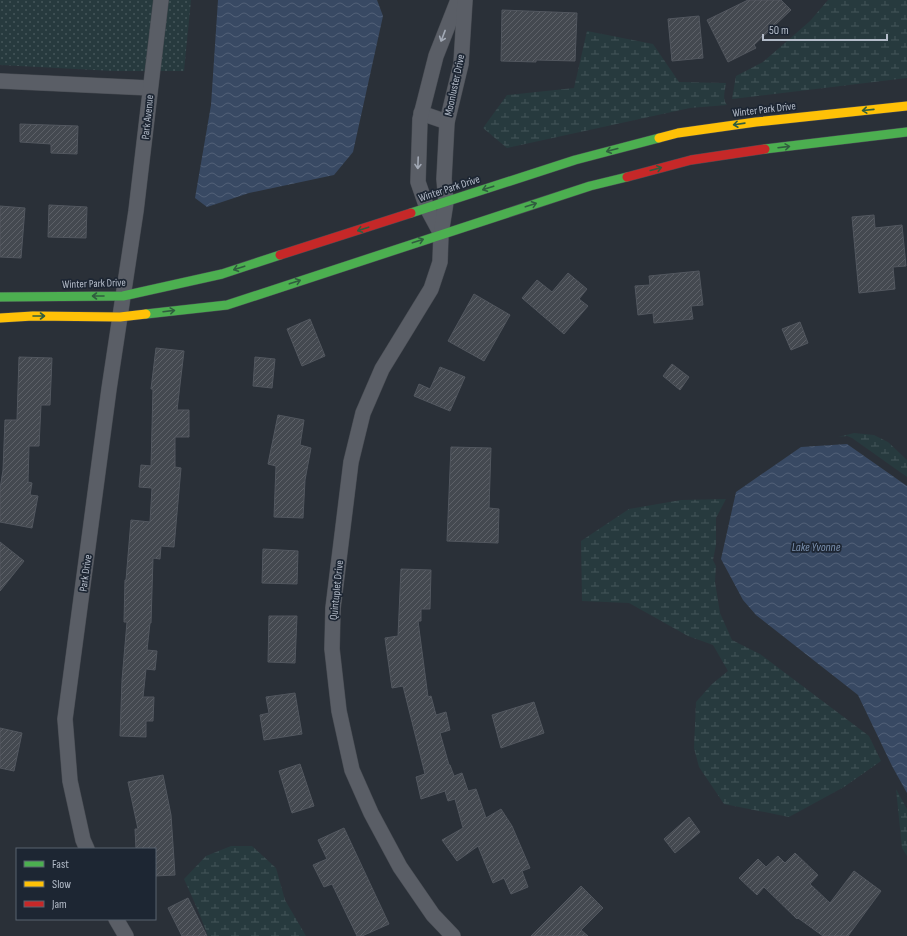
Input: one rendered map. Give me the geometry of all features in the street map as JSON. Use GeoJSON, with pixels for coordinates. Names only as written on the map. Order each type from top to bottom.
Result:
{"type":"FeatureCollection","features":[{"type":"Feature","properties":{"kind":"street"},"geometry":{"type":"LineString","coordinates":[[150,88],[161,0]]}},
{"type":"Feature","properties":{"kind":"street","name":"Moonluster Drive"},"geometry":{"type":"LineString","coordinates":[[427,208],[418,182],[420,118],[436,56],[458,0]]}},
{"type":"Feature","properties":{"kind":"street","name":"Moonluster Drive"},"geometry":{"type":"LineString","coordinates":[[446,202],[444,178],[446,122],[461,64],[465,0]]}},
{"type":"Feature","properties":{"kind":"street","name":"Park Avenue"},"geometry":{"type":"LineString","coordinates":[[0,81],[150,88],[136,211],[123,296]]}},
{"type":"Feature","properties":{"kind":"street","name":"Winter Park Drive"},"geometry":{"type":"LineString","coordinates":[[0,297],[123,296],[222,274],[575,160],[678,133],[756,122],[907,106]]}},
{"type":"Feature","properties":{"kind":"street","name":"Moonluster Drive"},"geometry":{"type":"LineString","coordinates":[[422,113],[446,122]]}},
{"type":"Feature","properties":{"kind":"street"},"geometry":{"type":"LineString","coordinates":[[0,318],[33,316],[120,317],[227,305],[590,186],[691,160],[773,148],[907,132]]}},
{"type":"Feature","properties":{"kind":"street","name":"Quintuplet Drive"},"geometry":{"type":"LineString","coordinates":[[446,202],[441,234],[440,262],[431,289],[382,369],[363,413],[351,462],[333,608],[332,649],[339,711],[352,770],[371,813],[400,867],[433,915],[453,936]]}},
{"type":"Feature","properties":{"kind":"street"},"geometry":{"type":"LineString","coordinates":[[427,208],[441,234]]}},
{"type":"Feature","properties":{"kind":"street","name":"Park Drive"},"geometry":{"type":"LineString","coordinates":[[87,848],[83,840],[70,781],[65,719],[123,296]]}},
{"type":"Feature","properties":{"kind":"street"},"geometry":{"type":"LineString","coordinates":[[117,920],[126,936]]}},
{"type":"Feature","properties":{"kind":"green space"},"geometry":{"type":"Polygon","coordinates":[[[0,0],[191,0],[184,71],[114,71],[0,65],[0,0]]]}},
{"type":"Feature","properties":{"kind":"green space"},"geometry":{"type":"Polygon","coordinates":[[[828,0],[907,0],[907,78],[732,99],[736,76],[763,62],[810,21],[828,0]]]}},
{"type":"Feature","properties":{"kind":"green space"},"geometry":{"type":"Polygon","coordinates":[[[587,31],[653,44],[679,82],[726,83],[724,98],[727,105],[690,108],[507,148],[483,128],[507,95],[574,88],[587,31]]]}},
{"type":"Feature","properties":{"kind":"green space"},"geometry":{"type":"Polygon","coordinates":[[[854,433],[874,435],[888,442],[907,460],[907,477],[852,438],[847,436],[838,437],[854,433]]]}},
{"type":"Feature","properties":{"kind":"green space"},"geometry":{"type":"Polygon","coordinates":[[[726,499],[716,518],[716,545],[713,560],[716,566],[715,582],[720,613],[732,640],[760,654],[869,736],[881,761],[844,787],[789,817],[724,804],[699,767],[694,748],[696,702],[712,684],[728,671],[713,645],[688,636],[629,603],[582,601],[581,541],[629,509],[681,500],[726,499]]]}},
{"type":"Feature","properties":{"kind":"green space"},"geometry":{"type":"Polygon","coordinates":[[[896,789],[907,809],[907,856],[902,848],[896,789]]]}},
{"type":"Feature","properties":{"kind":"green space"},"geometry":{"type":"Polygon","coordinates":[[[231,846],[252,846],[276,868],[285,900],[306,936],[208,936],[184,879],[206,856],[231,846]]]}},
{"type":"Feature","properties":{"kind":"water"},"geometry":{"type":"Polygon","coordinates":[[[218,0],[377,0],[383,16],[353,152],[334,175],[249,193],[207,207],[195,198],[211,105],[218,0]]]}},
{"type":"Feature","properties":{"kind":"water","name":"Lake Yvonne"},"geometry":{"type":"Polygon","coordinates":[[[847,444],[907,486],[907,793],[892,766],[858,695],[756,615],[743,600],[721,559],[736,492],[801,447],[847,444]]]}},
{"type":"Feature","properties":{"kind":"building"},"geometry":{"type":"Polygon","coordinates":[[[748,0],[781,0],[791,10],[754,45],[756,48],[728,62],[707,20],[748,0]]]}},
{"type":"Feature","properties":{"kind":"building"},"geometry":{"type":"Polygon","coordinates":[[[502,10],[577,13],[575,61],[501,61],[502,10]]]}},
{"type":"Feature","properties":{"kind":"building"},"geometry":{"type":"Polygon","coordinates":[[[699,16],[703,58],[672,61],[668,19],[699,16]]]}},
{"type":"Feature","properties":{"kind":"building"},"geometry":{"type":"Polygon","coordinates":[[[20,124],[78,126],[77,154],[51,153],[51,144],[20,142],[20,124]]]}},
{"type":"Feature","properties":{"kind":"building"},"geometry":{"type":"Polygon","coordinates":[[[49,205],[87,207],[86,238],[48,237],[49,205]]]}},
{"type":"Feature","properties":{"kind":"building"},"geometry":{"type":"Polygon","coordinates":[[[0,206],[25,208],[21,258],[0,257],[0,206]]]}},
{"type":"Feature","properties":{"kind":"building"},"geometry":{"type":"Polygon","coordinates":[[[874,215],[875,228],[902,225],[906,266],[893,267],[895,289],[859,293],[852,217],[874,215]]]}},
{"type":"Feature","properties":{"kind":"building"},"geometry":{"type":"Polygon","coordinates":[[[699,271],[703,305],[691,306],[693,319],[654,323],[653,313],[638,315],[635,286],[650,285],[649,276],[699,271]]]}},
{"type":"Feature","properties":{"kind":"building"},"geometry":{"type":"Polygon","coordinates":[[[568,273],[587,289],[579,299],[588,306],[564,334],[522,298],[537,280],[552,292],[568,273]]]}},
{"type":"Feature","properties":{"kind":"building"},"geometry":{"type":"Polygon","coordinates":[[[474,294],[510,315],[484,361],[448,341],[474,294]]]}},
{"type":"Feature","properties":{"kind":"building"},"geometry":{"type":"Polygon","coordinates":[[[310,319],[325,356],[302,366],[287,329],[310,319]]]}},
{"type":"Feature","properties":{"kind":"building"},"geometry":{"type":"Polygon","coordinates":[[[800,322],[808,343],[791,350],[782,329],[800,322]]]}},
{"type":"Feature","properties":{"kind":"building"},"geometry":{"type":"Polygon","coordinates":[[[156,348],[184,351],[177,410],[189,410],[189,437],[175,437],[175,467],[181,468],[174,547],[161,546],[160,559],[153,558],[151,623],[147,650],[157,651],[155,670],[146,669],[143,697],[154,697],[153,721],[146,721],[146,737],[120,736],[122,680],[127,622],[124,622],[125,580],[131,520],[150,522],[152,488],[139,487],[141,465],[151,466],[153,389],[151,389],[156,348]]]}},
{"type":"Feature","properties":{"kind":"building"},"geometry":{"type":"Polygon","coordinates":[[[19,357],[52,358],[50,405],[41,405],[39,446],[29,446],[28,482],[32,483],[30,495],[38,496],[32,528],[0,522],[0,489],[3,470],[5,420],[17,420],[19,357]]]}},
{"type":"Feature","properties":{"kind":"building"},"geometry":{"type":"Polygon","coordinates":[[[255,357],[275,359],[272,388],[253,386],[255,357]]]}},
{"type":"Feature","properties":{"kind":"building"},"geometry":{"type":"Polygon","coordinates":[[[672,364],[689,377],[680,390],[663,376],[672,364]]]}},
{"type":"Feature","properties":{"kind":"building"},"geometry":{"type":"Polygon","coordinates":[[[440,367],[465,377],[450,411],[414,396],[419,384],[430,389],[440,367]]]}},
{"type":"Feature","properties":{"kind":"building"},"geometry":{"type":"Polygon","coordinates":[[[278,415],[304,420],[300,445],[311,448],[305,480],[303,518],[274,517],[276,466],[268,464],[278,415]]]}},
{"type":"Feature","properties":{"kind":"building"},"geometry":{"type":"Polygon","coordinates":[[[451,447],[491,448],[489,508],[499,509],[498,543],[447,541],[451,447]]]}},
{"type":"Feature","properties":{"kind":"building"},"geometry":{"type":"Polygon","coordinates":[[[0,542],[24,561],[0,591],[0,542]]]}},
{"type":"Feature","properties":{"kind":"building"},"geometry":{"type":"Polygon","coordinates":[[[263,549],[298,551],[297,584],[262,583],[263,549]]]}},
{"type":"Feature","properties":{"kind":"building"},"geometry":{"type":"Polygon","coordinates":[[[401,569],[431,570],[430,609],[421,609],[421,621],[418,621],[428,697],[431,696],[436,715],[446,712],[450,730],[440,733],[449,765],[454,776],[462,773],[468,791],[476,789],[486,818],[501,809],[512,826],[530,868],[522,871],[528,887],[511,894],[504,878],[493,883],[478,846],[457,861],[442,840],[463,828],[455,799],[448,801],[445,791],[421,799],[416,777],[425,774],[403,686],[392,688],[385,638],[398,636],[401,569]]]}},
{"type":"Feature","properties":{"kind":"building"},"geometry":{"type":"Polygon","coordinates":[[[269,616],[297,616],[295,663],[268,662],[269,616]]]}},
{"type":"Feature","properties":{"kind":"building"},"geometry":{"type":"Polygon","coordinates":[[[295,693],[302,734],[264,740],[260,715],[269,713],[266,697],[295,693]]]}},
{"type":"Feature","properties":{"kind":"building"},"geometry":{"type":"Polygon","coordinates":[[[534,702],[544,733],[501,748],[492,715],[534,702]]]}},
{"type":"Feature","properties":{"kind":"building"},"geometry":{"type":"Polygon","coordinates":[[[0,728],[22,733],[14,771],[0,768],[0,728]]]}},
{"type":"Feature","properties":{"kind":"building"},"geometry":{"type":"Polygon","coordinates":[[[300,764],[314,806],[292,813],[279,771],[300,764]]]}},
{"type":"Feature","properties":{"kind":"building"},"geometry":{"type":"Polygon","coordinates":[[[163,775],[171,815],[175,875],[156,876],[156,848],[136,848],[135,829],[138,829],[128,782],[163,775]]]}},
{"type":"Feature","properties":{"kind":"building"},"geometry":{"type":"Polygon","coordinates":[[[689,817],[700,832],[675,853],[664,839],[689,817]]]}},
{"type":"Feature","properties":{"kind":"building"},"geometry":{"type":"Polygon","coordinates":[[[344,828],[389,924],[362,936],[357,936],[332,884],[324,887],[313,865],[327,859],[318,840],[344,828]]]}},
{"type":"Feature","properties":{"kind":"building"},"geometry":{"type":"Polygon","coordinates":[[[795,853],[818,875],[810,884],[830,903],[854,871],[881,891],[848,936],[823,936],[798,918],[797,919],[764,887],[757,895],[739,878],[758,859],[766,867],[778,856],[785,863],[795,853]]]}},
{"type":"Feature","properties":{"kind":"building"},"geometry":{"type":"Polygon","coordinates":[[[581,886],[603,908],[581,930],[588,936],[531,936],[581,886]]]}},
{"type":"Feature","properties":{"kind":"building"},"geometry":{"type":"Polygon","coordinates":[[[188,898],[207,936],[182,936],[168,908],[188,898]]]}},
{"type":"Feature","properties":{"kind":"traffic: fast"},"geometry":{"type":"LineString","coordinates":[[765,149],[907,132]]}},
{"type":"Feature","properties":{"kind":"traffic: fast"},"geometry":{"type":"LineString","coordinates":[[411,213],[575,160],[659,138]]}},
{"type":"Feature","properties":{"kind":"traffic: fast"},"geometry":{"type":"LineString","coordinates":[[146,314],[227,305],[590,186],[627,177]]}},
{"type":"Feature","properties":{"kind":"traffic: fast"},"geometry":{"type":"LineString","coordinates":[[0,297],[123,296],[222,274],[280,255]]}},
{"type":"Feature","properties":{"kind":"traffic: slow"},"geometry":{"type":"LineString","coordinates":[[659,138],[678,133],[756,122],[907,106]]}},
{"type":"Feature","properties":{"kind":"traffic: slow"},"geometry":{"type":"LineString","coordinates":[[0,318],[33,316],[120,317],[146,314]]}},
{"type":"Feature","properties":{"kind":"traffic: jam"},"geometry":{"type":"LineString","coordinates":[[627,177],[691,160],[765,149]]}},
{"type":"Feature","properties":{"kind":"traffic: jam"},"geometry":{"type":"LineString","coordinates":[[280,255],[411,213]]}}]}
